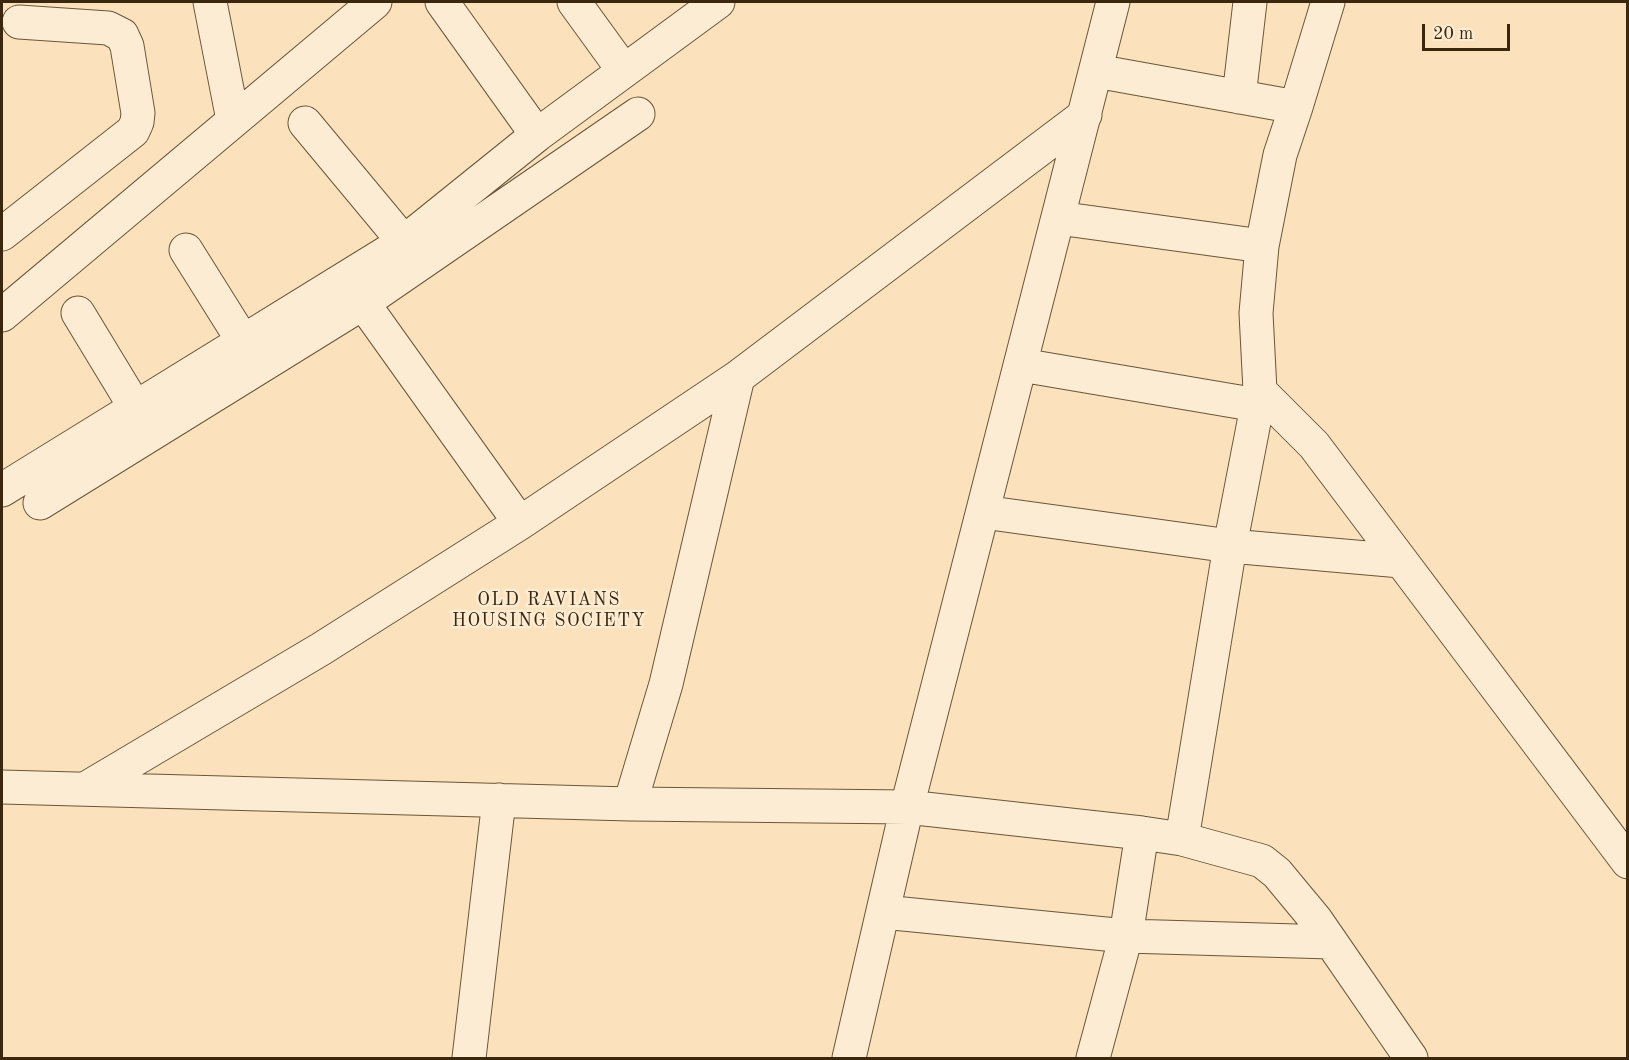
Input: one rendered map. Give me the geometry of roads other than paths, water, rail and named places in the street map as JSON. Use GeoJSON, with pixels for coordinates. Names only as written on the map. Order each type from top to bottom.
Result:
{"type":"FeatureCollection","features":[{"type":"Feature","properties":{"kind":"street"},"geometry":{"type":"LineString","coordinates":[[210,2],[233,120]]}},
{"type":"Feature","properties":{"kind":"street"},"geometry":{"type":"LineString","coordinates":[[2,315],[375,2]]}},
{"type":"Feature","properties":{"kind":"street"},"geometry":{"type":"LineString","coordinates":[[442,2],[537,135]]}},
{"type":"Feature","properties":{"kind":"street"},"geometry":{"type":"LineString","coordinates":[[574,2],[624,71]]}},
{"type":"Feature","properties":{"kind":"street"},"geometry":{"type":"LineString","coordinates":[[849,1059],[907,807],[1113,2]]}},
{"type":"Feature","properties":{"kind":"street"},"geometry":{"type":"LineString","coordinates":[[1239,97],[1250,2]]}},
{"type":"Feature","properties":{"kind":"street"},"geometry":{"type":"LineString","coordinates":[[1182,839],[1230,546],[1258,398],[1256,313],[1262,246],[1280,154],[1328,2]]}},
{"type":"Feature","properties":{"kind":"street"},"geometry":{"type":"LineString","coordinates":[[2,490],[404,242],[537,135],[624,71],[704,6]]}},
{"type":"Feature","properties":{"kind":"street"},"geometry":{"type":"LineString","coordinates":[[2,234],[133,131],[138,113],[127,46],[122,35],[108,28],[19,22]]}},
{"type":"Feature","properties":{"kind":"street"},"geometry":{"type":"LineString","coordinates":[[1096,71],[1296,107]]}},
{"type":"Feature","properties":{"kind":"street"},"geometry":{"type":"LineString","coordinates":[[40,503],[363,303],[638,114]]}},
{"type":"Feature","properties":{"kind":"street"},"geometry":{"type":"LineString","coordinates":[[85,789],[321,649],[520,523],[738,377],[1085,115]]}},
{"type":"Feature","properties":{"kind":"street"},"geometry":{"type":"LineString","coordinates":[[305,123],[404,242]]}},
{"type":"Feature","properties":{"kind":"street"},"geometry":{"type":"LineString","coordinates":[[1058,218],[1262,246]]}},
{"type":"Feature","properties":{"kind":"street"},"geometry":{"type":"LineString","coordinates":[[186,250],[243,341]]}},
{"type":"Feature","properties":{"kind":"street"},"geometry":{"type":"LineString","coordinates":[[363,303],[520,523]]}},
{"type":"Feature","properties":{"kind":"street"},"geometry":{"type":"LineString","coordinates":[[78,313],[135,407]]}},
{"type":"Feature","properties":{"kind":"street"},"geometry":{"type":"LineString","coordinates":[[1021,365],[1258,398],[1314,445],[1628,862]]}},
{"type":"Feature","properties":{"kind":"street"},"geometry":{"type":"LineString","coordinates":[[630,804],[666,684],[738,377]]}},
{"type":"Feature","properties":{"kind":"street"},"geometry":{"type":"LineString","coordinates":[[983,512],[1230,546],[1401,561]]}},
{"type":"Feature","properties":{"kind":"street"},"geometry":{"type":"LineString","coordinates":[[2,787],[630,804],[907,807],[1182,839],[1262,861],[1277,873],[1316,920],[1411,1059]]}},
{"type":"Feature","properties":{"kind":"street"},"geometry":{"type":"LineString","coordinates":[[469,1059],[500,800]]}},
{"type":"Feature","properties":{"kind":"street"},"geometry":{"type":"LineString","coordinates":[[1093,1059],[1126,936],[1142,833]]}},
{"type":"Feature","properties":{"kind":"street"},"geometry":{"type":"LineString","coordinates":[[883,912],[1126,936],[1331,942]]}},
{"type":"Feature","properties":{"kind":"district","name":"OLD RAVIANS HOUSING SOCIETY"},"geometry":{"type":"Point","coordinates":[549,610]}}]}
